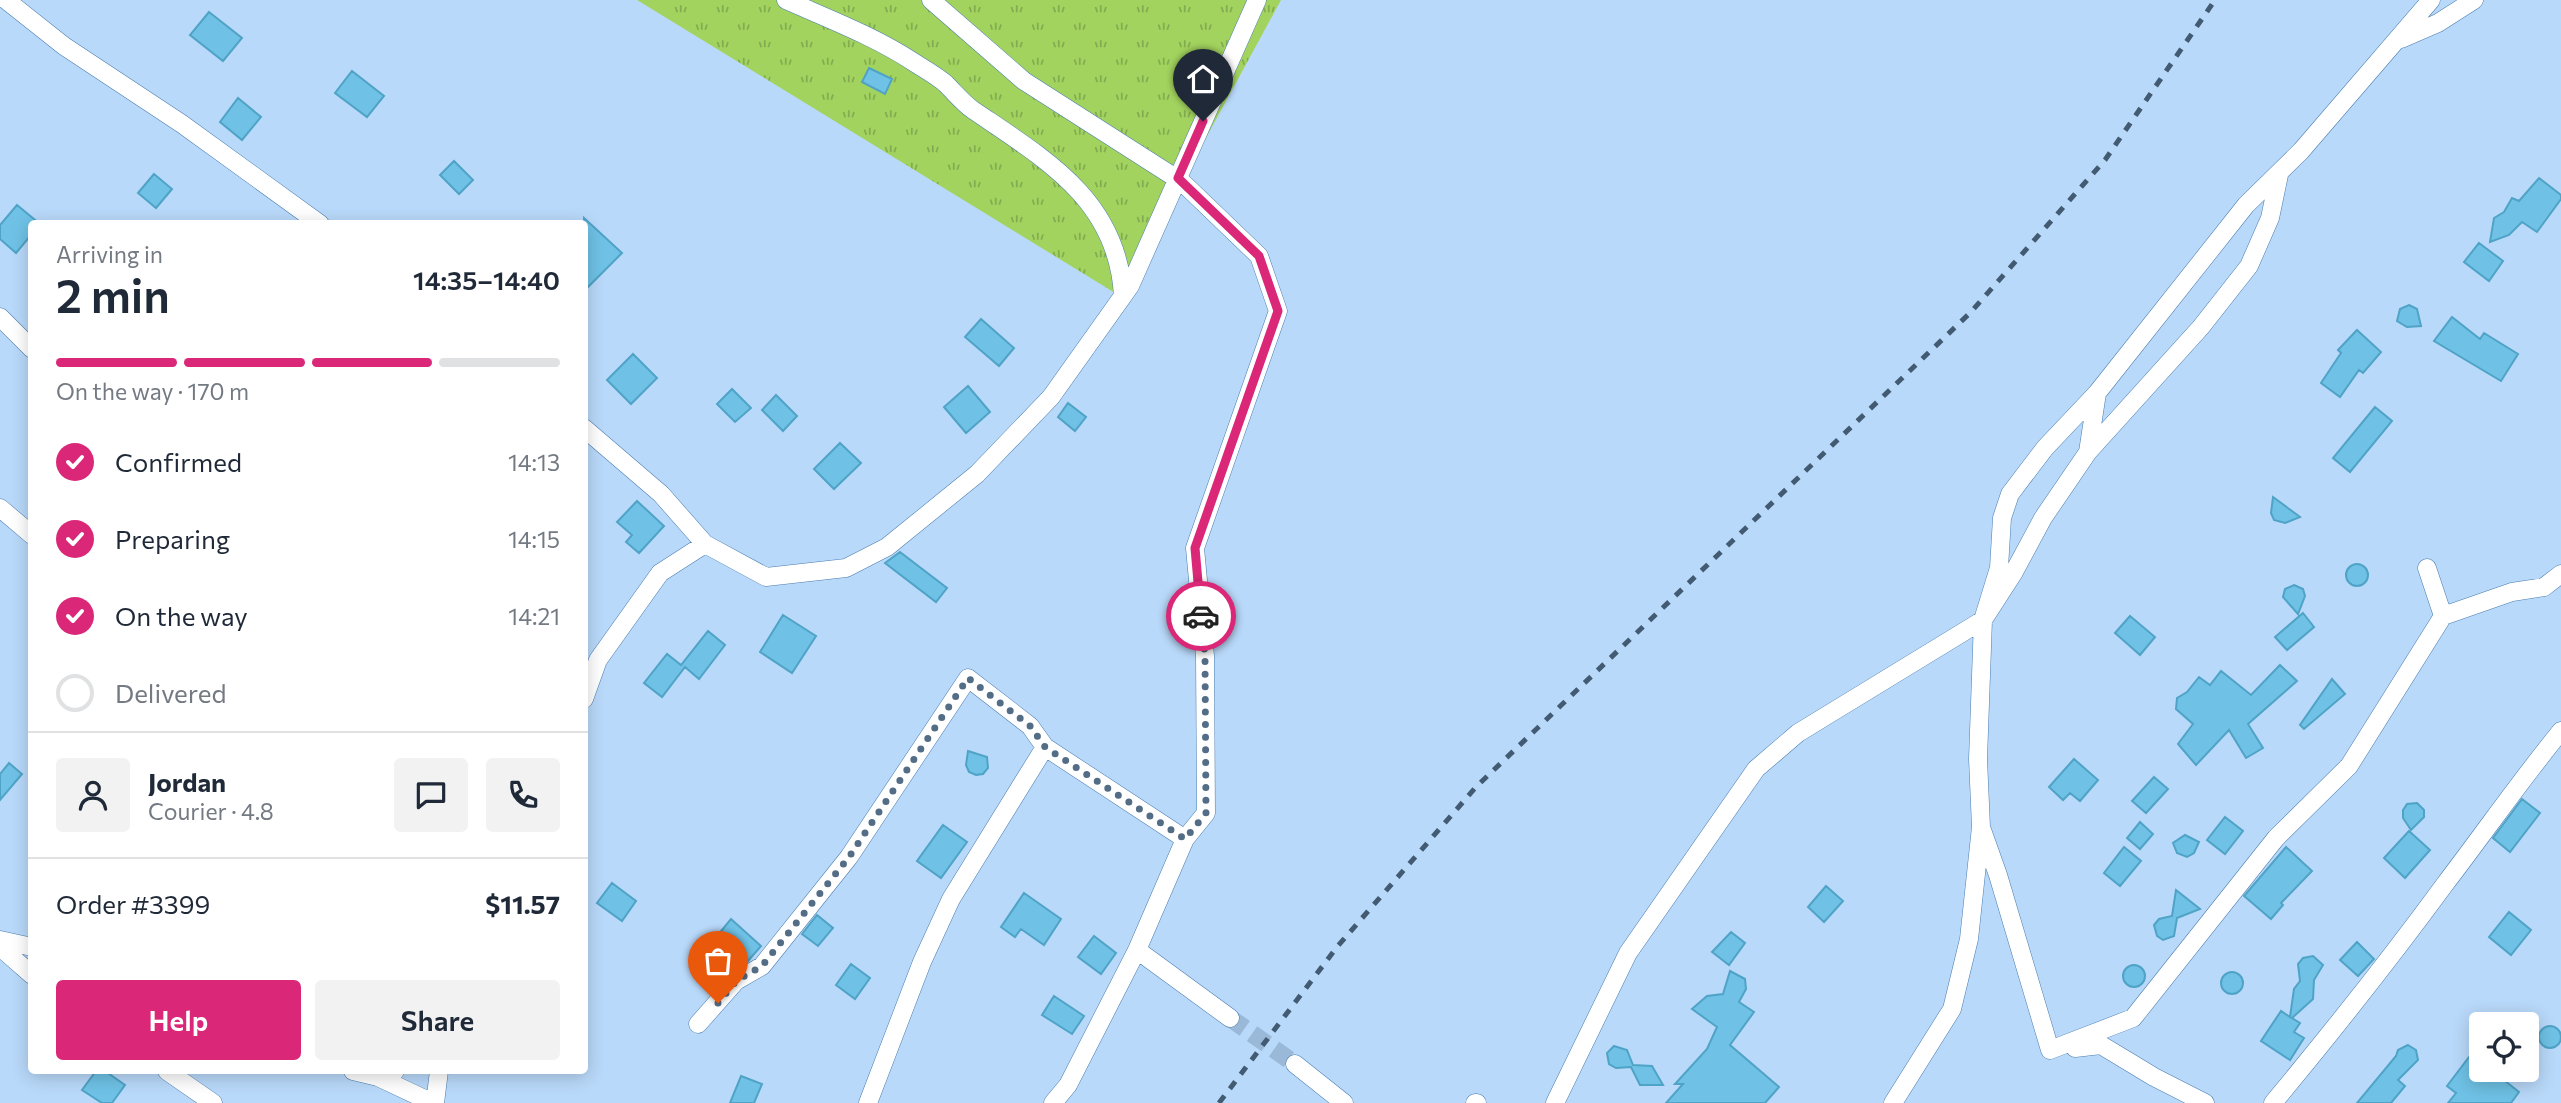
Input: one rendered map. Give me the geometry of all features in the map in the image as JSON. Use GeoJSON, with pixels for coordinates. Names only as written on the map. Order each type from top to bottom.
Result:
{"type":"FeatureCollection","features":[{"type":"Feature","properties":{"kind":"street"},"geometry":{"type":"LineString","coordinates":[[6,0],[64,46],[182,124],[314,220]]}},
{"type":"Feature","properties":{"kind":"street"},"geometry":{"type":"LineString","coordinates":[[786,0],[912,61],[945,83],[969,108],[1016,138],[1077,188],[1104,223],[1114,243],[1123,296]]}},
{"type":"Feature","properties":{"kind":"street"},"geometry":{"type":"LineString","coordinates":[[931,0],[1024,81],[1178,178],[1259,256],[1278,311],[1195,548],[1205,656],[1206,813],[1185,839],[1137,950],[1068,1084],[1053,1103]]}},
{"type":"Feature","properties":{"kind":"street"},"geometry":{"type":"LineString","coordinates":[[588,431],[660,494],[705,544],[766,577],[846,568],[887,547],[977,474],[1051,397],[1123,296],[1257,0]]}},
{"type":"Feature","properties":{"kind":"street"},"geometry":{"type":"LineString","coordinates":[[1893,1103],[1952,1009],[1969,939],[1981,827],[1978,760],[1983,620],[1999,568],[2002,518],[2010,494],[2045,448],[2097,393],[2246,205],[2279,175],[2431,0]]}},
{"type":"Feature","properties":{"kind":"street"},"geometry":{"type":"LineString","coordinates":[[2398,40],[2438,23],[2474,0]]}},
{"type":"Feature","properties":{"kind":"street"},"geometry":{"type":"LineString","coordinates":[[1555,1103],[1628,953],[1756,769],[1798,733],[1983,620],[2014,572],[2043,518],[2088,452],[2201,327],[2249,265],[2270,218],[2279,175]]}},
{"type":"Feature","properties":{"kind":"street"},"geometry":{"type":"LineString","coordinates":[[0,317],[28,345]]}},
{"type":"Feature","properties":{"kind":"street"},"geometry":{"type":"LineString","coordinates":[[2088,452],[2097,393]]}},
{"type":"Feature","properties":{"kind":"street"},"geometry":{"type":"LineString","coordinates":[[0,508],[28,532]]}},
{"type":"Feature","properties":{"kind":"street"},"geometry":{"type":"LineString","coordinates":[[588,688],[598,660],[660,573],[705,544]]}},
{"type":"Feature","properties":{"kind":"street"},"geometry":{"type":"LineString","coordinates":[[2427,568],[2443,616]]}},
{"type":"Feature","properties":{"kind":"street"},"geometry":{"type":"LineString","coordinates":[[2050,1050],[2133,1018],[2276,838],[2349,766],[2443,616],[2512,592],[2544,587],[2561,574]]}},
{"type":"Feature","properties":{"kind":"street"},"geometry":{"type":"LineString","coordinates":[[698,1024],[736,981],[762,966],[849,857],[968,678],[1030,726],[1045,747],[1185,839]]}},
{"type":"Feature","properties":{"kind":"street"},"geometry":{"type":"LineString","coordinates":[[2273,1103],[2338,1025],[2446,883],[2511,791],[2561,731]]}},
{"type":"Feature","properties":{"kind":"street"},"geometry":{"type":"LineString","coordinates":[[868,1103],[922,962],[951,899],[1045,747]]}},
{"type":"Feature","properties":{"kind":"street"},"geometry":{"type":"LineString","coordinates":[[1981,827],[2050,1050]]}},
{"type":"Feature","properties":{"kind":"street"},"geometry":{"type":"LineString","coordinates":[[0,940],[28,946]]}},
{"type":"Feature","properties":{"kind":"street"},"geometry":{"type":"LineString","coordinates":[[0,947],[28,972]]}},
{"type":"Feature","properties":{"kind":"street"},"geometry":{"type":"LineString","coordinates":[[1137,950],[1230,1018]]}},
{"type":"Feature","properties":{"kind":"street"},"geometry":{"type":"LineString","coordinates":[[2050,1050],[2101,1045],[2154,1077],[2205,1103]]}},
{"type":"Feature","properties":{"kind":"street"},"geometry":{"type":"LineString","coordinates":[[1295,1064],[1343,1103]]}},
{"type":"Feature","properties":{"kind":"street"},"geometry":{"type":"LineString","coordinates":[[171,1074],[213,1103]]}},
{"type":"Feature","properties":{"kind":"street"},"geometry":{"type":"LineString","coordinates":[[387,1074],[434,1103],[439,1074]]}},
{"type":"Feature","properties":{"kind":"green space"},"geometry":{"type":"Polygon","coordinates":[[[637,0],[1281,0],[1120,296],[637,0]]]}},
{"type":"Feature","properties":{"kind":"building"},"geometry":{"type":"Polygon","coordinates":[[[209,12],[242,38],[223,61],[190,35],[209,12]]]}},
{"type":"Feature","properties":{"kind":"building"},"geometry":{"type":"Polygon","coordinates":[[[869,68],[892,79],[885,94],[862,82],[869,68]]]}},
{"type":"Feature","properties":{"kind":"building"},"geometry":{"type":"Polygon","coordinates":[[[352,71],[384,96],[367,117],[335,93],[352,71]]]}},
{"type":"Feature","properties":{"kind":"building"},"geometry":{"type":"Polygon","coordinates":[[[238,98],[261,117],[242,140],[220,122],[238,98]]]}},
{"type":"Feature","properties":{"kind":"building"},"geometry":{"type":"Polygon","coordinates":[[[454,161],[473,180],[459,194],[440,175],[454,161]]]}},
{"type":"Feature","properties":{"kind":"building"},"geometry":{"type":"Polygon","coordinates":[[[154,174],[172,189],[156,208],[138,193],[154,174]]]}},
{"type":"Feature","properties":{"kind":"building"},"geometry":{"type":"Polygon","coordinates":[[[2539,178],[2561,195],[2561,199],[2537,232],[2522,222],[2509,235],[2490,242],[2494,218],[2504,212],[2512,198],[2519,201],[2539,178]]]}},
{"type":"Feature","properties":{"kind":"building"},"geometry":{"type":"Polygon","coordinates":[[[17,205],[35,220],[28,220],[28,239],[16,253],[0,239],[0,225],[17,205]]]}},
{"type":"Feature","properties":{"kind":"building"},"geometry":{"type":"Polygon","coordinates":[[[588,222],[622,253],[588,287],[588,222]]]}},
{"type":"Feature","properties":{"kind":"building"},"geometry":{"type":"Polygon","coordinates":[[[2479,243],[2503,261],[2489,281],[2464,262],[2479,243]]]}},
{"type":"Feature","properties":{"kind":"building"},"geometry":{"type":"Polygon","coordinates":[[[2409,305],[2417,309],[2421,326],[2407,327],[2397,321],[2400,309],[2409,305]]]}},
{"type":"Feature","properties":{"kind":"building"},"geometry":{"type":"Polygon","coordinates":[[[2452,317],[2480,339],[2484,333],[2518,354],[2501,381],[2434,341],[2452,317]]]}},
{"type":"Feature","properties":{"kind":"building"},"geometry":{"type":"Polygon","coordinates":[[[981,319],[1014,348],[999,366],[965,337],[981,319]]]}},
{"type":"Feature","properties":{"kind":"building"},"geometry":{"type":"Polygon","coordinates":[[[2357,330],[2381,352],[2363,373],[2359,370],[2340,397],[2321,383],[2341,353],[2338,350],[2357,330]]]}},
{"type":"Feature","properties":{"kind":"building"},"geometry":{"type":"Polygon","coordinates":[[[633,354],[657,378],[631,404],[607,380],[633,354]]]}},
{"type":"Feature","properties":{"kind":"building"},"geometry":{"type":"Polygon","coordinates":[[[968,386],[990,412],[966,433],[944,407],[968,386]]]}},
{"type":"Feature","properties":{"kind":"building"},"geometry":{"type":"Polygon","coordinates":[[[732,389],[751,408],[735,422],[717,404],[732,389]]]}},
{"type":"Feature","properties":{"kind":"building"},"geometry":{"type":"Polygon","coordinates":[[[776,395],[797,416],[783,431],[762,410],[776,395]]]}},
{"type":"Feature","properties":{"kind":"building"},"geometry":{"type":"Polygon","coordinates":[[[1068,403],[1086,417],[1075,431],[1058,417],[1068,403]]]}},
{"type":"Feature","properties":{"kind":"building"},"geometry":{"type":"Polygon","coordinates":[[[2375,407],[2392,421],[2350,472],[2333,458],[2375,407]]]}},
{"type":"Feature","properties":{"kind":"building"},"geometry":{"type":"Polygon","coordinates":[[[840,443],[861,463],[834,489],[814,469],[840,443]]]}},
{"type":"Feature","properties":{"kind":"building"},"geometry":{"type":"Polygon","coordinates":[[[2273,497],[2300,517],[2285,523],[2274,520],[2271,513],[2273,497]]]}},
{"type":"Feature","properties":{"kind":"building"},"geometry":{"type":"Polygon","coordinates":[[[637,501],[664,526],[639,553],[626,542],[632,535],[617,522],[637,501]]]}},
{"type":"Feature","properties":{"kind":"building"},"geometry":{"type":"Polygon","coordinates":[[[900,552],[947,588],[936,602],[885,563],[900,552]]]}},
{"type":"Feature","properties":{"kind":"building"},"geometry":{"type":"Polygon","coordinates":[[[2357,564],[2365,567],[2368,575],[2365,583],[2357,586],[2349,583],[2346,575],[2349,567],[2357,564]]]}},
{"type":"Feature","properties":{"kind":"building"},"geometry":{"type":"Polygon","coordinates":[[[2294,585],[2303,589],[2305,596],[2298,614],[2283,597],[2285,589],[2294,585]]]}},
{"type":"Feature","properties":{"kind":"building"},"geometry":{"type":"Polygon","coordinates":[[[2303,613],[2314,627],[2287,650],[2275,637],[2303,613]]]}},
{"type":"Feature","properties":{"kind":"building"},"geometry":{"type":"Polygon","coordinates":[[[783,615],[816,636],[792,673],[760,652],[783,615]]]}},
{"type":"Feature","properties":{"kind":"building"},"geometry":{"type":"Polygon","coordinates":[[[2130,616],[2155,637],[2140,655],[2115,633],[2130,616]]]}},
{"type":"Feature","properties":{"kind":"building"},"geometry":{"type":"Polygon","coordinates":[[[708,631],[725,645],[699,679],[685,667],[662,697],[644,683],[667,654],[681,665],[708,631]]]}},
{"type":"Feature","properties":{"kind":"building"},"geometry":{"type":"Polygon","coordinates":[[[2280,665],[2297,681],[2248,724],[2263,748],[2246,758],[2229,730],[2196,765],[2178,744],[2193,724],[2176,709],[2177,698],[2187,692],[2199,677],[2210,685],[2221,671],[2251,695],[2280,665]]]}},
{"type":"Feature","properties":{"kind":"building"},"geometry":{"type":"Polygon","coordinates":[[[2332,679],[2345,694],[2304,729],[2300,725],[2332,679]]]}},
{"type":"Feature","properties":{"kind":"building"},"geometry":{"type":"Polygon","coordinates":[[[968,751],[987,757],[988,768],[983,774],[969,772],[966,765],[968,751]]]}},
{"type":"Feature","properties":{"kind":"building"},"geometry":{"type":"Polygon","coordinates":[[[2074,759],[2098,780],[2080,801],[2070,793],[2063,800],[2049,787],[2074,759]]]}},
{"type":"Feature","properties":{"kind":"building"},"geometry":{"type":"Polygon","coordinates":[[[9,763],[22,774],[0,800],[0,774],[9,763]]]}},
{"type":"Feature","properties":{"kind":"building"},"geometry":{"type":"Polygon","coordinates":[[[2154,777],[2168,789],[2146,813],[2132,801],[2154,777]]]}},
{"type":"Feature","properties":{"kind":"building"},"geometry":{"type":"Polygon","coordinates":[[[2522,799],[2540,813],[2510,852],[2493,838],[2522,799]]]}},
{"type":"Feature","properties":{"kind":"building"},"geometry":{"type":"Polygon","coordinates":[[[2417,803],[2424,810],[2424,817],[2411,830],[2403,818],[2403,810],[2407,804],[2417,803]]]}},
{"type":"Feature","properties":{"kind":"building"},"geometry":{"type":"Polygon","coordinates":[[[2225,817],[2243,831],[2225,854],[2207,840],[2225,817]]]}},
{"type":"Feature","properties":{"kind":"building"},"geometry":{"type":"Polygon","coordinates":[[[2140,822],[2153,834],[2140,849],[2127,838],[2140,822]]]}},
{"type":"Feature","properties":{"kind":"building"},"geometry":{"type":"Polygon","coordinates":[[[943,825],[967,842],[941,878],[917,861],[943,825]]]}},
{"type":"Feature","properties":{"kind":"building"},"geometry":{"type":"Polygon","coordinates":[[[2409,831],[2430,850],[2405,878],[2384,858],[2409,831]]]}},
{"type":"Feature","properties":{"kind":"building"},"geometry":{"type":"Polygon","coordinates":[[[2185,835],[2199,842],[2194,853],[2187,857],[2177,853],[2173,843],[2185,835]]]}},
{"type":"Feature","properties":{"kind":"building"},"geometry":{"type":"Polygon","coordinates":[[[2124,847],[2141,861],[2120,886],[2104,873],[2124,847]]]}},
{"type":"Feature","properties":{"kind":"building"},"geometry":{"type":"Polygon","coordinates":[[[2286,847],[2312,871],[2281,903],[2283,905],[2271,919],[2244,896],[2286,847]]]}},
{"type":"Feature","properties":{"kind":"building"},"geometry":{"type":"Polygon","coordinates":[[[612,883],[636,901],[622,921],[597,903],[612,883]]]}},
{"type":"Feature","properties":{"kind":"building"},"geometry":{"type":"Polygon","coordinates":[[[1826,886],[1843,901],[1824,922],[1808,907],[1826,886]]]}},
{"type":"Feature","properties":{"kind":"building"},"geometry":{"type":"Polygon","coordinates":[[[2176,890],[2200,909],[2177,918],[2174,936],[2163,940],[2157,936],[2154,925],[2159,919],[2172,916],[2176,890]]]}},
{"type":"Feature","properties":{"kind":"building"},"geometry":{"type":"Polygon","coordinates":[[[1024,893],[1061,919],[1044,945],[1021,929],[1015,937],[1001,927],[1024,893]]]}},
{"type":"Feature","properties":{"kind":"building"},"geometry":{"type":"Polygon","coordinates":[[[2509,912],[2531,930],[2511,955],[2489,937],[2509,912]]]}},
{"type":"Feature","properties":{"kind":"building"},"geometry":{"type":"Polygon","coordinates":[[[817,915],[833,928],[818,946],[802,934],[817,915]]]}},
{"type":"Feature","properties":{"kind":"building"},"geometry":{"type":"Polygon","coordinates":[[[731,919],[761,946],[748,961],[722,980],[730,956],[713,941],[731,919]]]}},
{"type":"Feature","properties":{"kind":"building"},"geometry":{"type":"Polygon","coordinates":[[[1731,932],[1745,943],[1729,965],[1712,952],[1731,932]]]}},
{"type":"Feature","properties":{"kind":"building"},"geometry":{"type":"Polygon","coordinates":[[[1094,936],[1116,953],[1101,974],[1078,957],[1094,936]]]}},
{"type":"Feature","properties":{"kind":"building"},"geometry":{"type":"Polygon","coordinates":[[[2357,942],[2374,959],[2358,976],[2340,960],[2357,942]]]}},
{"type":"Feature","properties":{"kind":"building"},"geometry":{"type":"Polygon","coordinates":[[[2313,956],[2323,965],[2314,980],[2313,999],[2292,1018],[2300,1023],[2294,1032],[2304,1038],[2290,1060],[2261,1041],[2281,1011],[2290,1017],[2294,989],[2300,981],[2298,964],[2303,958],[2313,956]]]}},
{"type":"Feature","properties":{"kind":"building"},"geometry":{"type":"Polygon","coordinates":[[[851,964],[870,978],[855,999],[836,985],[851,964]]]}},
{"type":"Feature","properties":{"kind":"building"},"geometry":{"type":"Polygon","coordinates":[[[2134,965],[2142,968],[2145,976],[2142,984],[2134,987],[2126,984],[2123,976],[2126,968],[2134,965]]]}},
{"type":"Feature","properties":{"kind":"building"},"geometry":{"type":"Polygon","coordinates":[[[1730,971],[1745,979],[1746,989],[1739,1002],[1754,1012],[1730,1045],[1779,1087],[1765,1103],[1666,1103],[1683,1084],[1675,1084],[1707,1049],[1717,1027],[1692,1009],[1707,996],[1723,994],[1730,971]]]}},
{"type":"Feature","properties":{"kind":"building"},"geometry":{"type":"Polygon","coordinates":[[[2232,972],[2240,975],[2243,983],[2240,991],[2232,994],[2224,991],[2221,983],[2224,975],[2232,972]]]}},
{"type":"Feature","properties":{"kind":"building"},"geometry":{"type":"Polygon","coordinates":[[[1054,996],[1084,1016],[1072,1034],[1042,1015],[1054,996]]]}},
{"type":"Feature","properties":{"kind":"building"},"geometry":{"type":"Polygon","coordinates":[[[2550,1026],[2558,1029],[2558,1045],[2550,1048],[2542,1045],[2539,1037],[2542,1029],[2550,1026]]]}},
{"type":"Feature","properties":{"kind":"building"},"geometry":{"type":"Polygon","coordinates":[[[2408,1045],[2416,1050],[2418,1060],[2398,1080],[2405,1086],[2391,1103],[2357,1103],[2398,1050],[2408,1045]]]}},
{"type":"Feature","properties":{"kind":"building"},"geometry":{"type":"Polygon","coordinates":[[[1614,1046],[1627,1050],[1633,1065],[1652,1066],[1663,1085],[1640,1085],[1631,1067],[1616,1068],[1609,1064],[1607,1053],[1614,1046]]]}},
{"type":"Feature","properties":{"kind":"building"},"geometry":{"type":"Polygon","coordinates":[[[2469,1057],[2469,1082],[2506,1082],[2519,1092],[2511,1103],[2448,1103],[2456,1093],[2447,1086],[2469,1057]]]}},
{"type":"Feature","properties":{"kind":"building"},"geometry":{"type":"Polygon","coordinates":[[[94,1074],[109,1074],[125,1085],[112,1103],[102,1103],[82,1090],[94,1074]]]}},
{"type":"Feature","properties":{"kind":"building"},"geometry":{"type":"Polygon","coordinates":[[[741,1076],[762,1084],[754,1103],[730,1103],[741,1076]]]}},
{"type":"Feature","properties":{"kind":"tunnel"},"geometry":{"type":"LineString","coordinates":[[1230,1018],[1295,1064]]}},
{"type":"Feature","properties":{"kind":"railway"},"geometry":{"type":"LineString","coordinates":[[1219,1103],[1337,947],[1476,787],[1971,312],[2105,160],[2215,0]]}},
{"type":"Feature","properties":{"kind":"way so far"},"geometry":{"type":"LineString","coordinates":[[718,1003],[736,981],[762,966],[849,857],[968,678],[1030,726],[1045,747],[1185,839],[1206,813],[1205,656],[1201,616]]}},
{"type":"Feature","properties":{"kind":"route"},"geometry":{"type":"LineString","coordinates":[[1201,616],[1195,548],[1236,424],[1278,311],[1259,256],[1178,178],[1203,121]]}}]}
